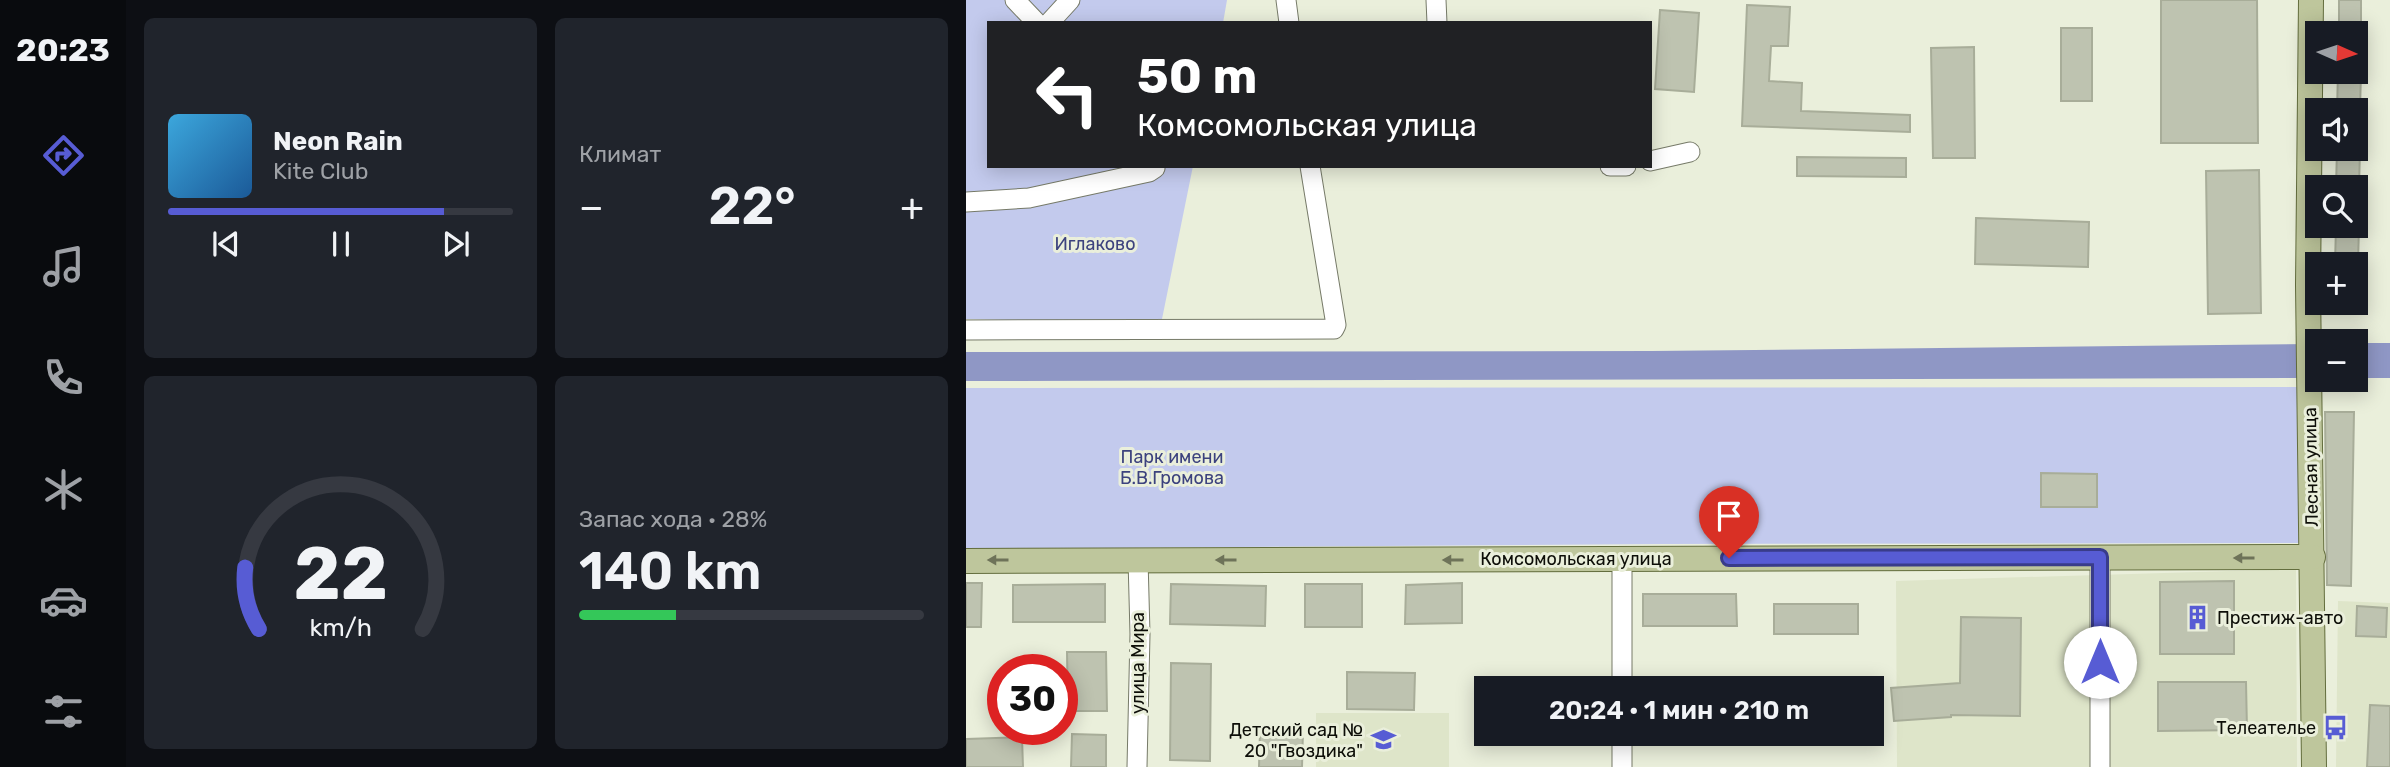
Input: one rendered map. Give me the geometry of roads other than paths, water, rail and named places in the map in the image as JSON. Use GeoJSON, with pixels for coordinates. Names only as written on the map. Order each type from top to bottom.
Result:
{"type":"FeatureCollection","features":[{"type":"Feature","properties":{"kind":"main road","name":"Лесная улица"},"geometry":{"type":"LineString","coordinates":[[2311,0],[2309,321],[2314,767]]}},
{"type":"Feature","properties":{"kind":"main road","name":"Комсомольская улица"},"geometry":{"type":"LineString","coordinates":[[966,561],[2313,557]]}},
{"type":"Feature","properties":{"kind":"street"},"geometry":{"type":"LineString","coordinates":[[1015,0],[1035,21]]}},
{"type":"Feature","properties":{"kind":"street"},"geometry":{"type":"LineString","coordinates":[[1051,21],[1070,0]]}},
{"type":"Feature","properties":{"kind":"street"},"geometry":{"type":"LineString","coordinates":[[1286,0],[1289,21]]}},
{"type":"Feature","properties":{"kind":"street"},"geometry":{"type":"LineString","coordinates":[[1436,0],[1437,21]]}},
{"type":"Feature","properties":{"kind":"street"},"geometry":{"type":"LineString","coordinates":[[1652,161],[1690,152]]}},
{"type":"Feature","properties":{"kind":"street"},"geometry":{"type":"LineString","coordinates":[[966,202],[1029,198],[1149,172],[1155,168]]}},
{"type":"Feature","properties":{"kind":"street"},"geometry":{"type":"LineString","coordinates":[[966,330],[1334,329],[1310,168]]}},
{"type":"Feature","properties":{"kind":"street"},"geometry":{"type":"LineString","coordinates":[[2100,557],[2100,767]]}},
{"type":"Feature","properties":{"kind":"street","name":"улица Мира"},"geometry":{"type":"LineString","coordinates":[[1137,767],[1140,634],[1138,559]]}},
{"type":"Feature","properties":{"kind":"street"},"geometry":{"type":"LineString","coordinates":[[1622,559],[1622,676]]}},
{"type":"Feature","properties":{"kind":"street"},"geometry":{"type":"LineString","coordinates":[[1622,746],[1622,767]]}},
{"type":"Feature","properties":{"kind":"place","name":"Престиж-авто"},"geometry":{"type":"Point","coordinates":[2197,618]}},
{"type":"Feature","properties":{"kind":"place","name":"Телеателье"},"geometry":{"type":"Point","coordinates":[2336,728]}},
{"type":"Feature","properties":{"kind":"place","name":"Детский сад № 20 \"Гвоздика\""},"geometry":{"type":"Point","coordinates":[1383,740]}},
{"type":"Feature","properties":{"kind":"park label","name":"Иглаково"},"geometry":{"type":"Point","coordinates":[1095,244]}},
{"type":"Feature","properties":{"kind":"park label","name":"Парк имени Б.В.Громова"},"geometry":{"type":"Point","coordinates":[1172,468]}}]}
